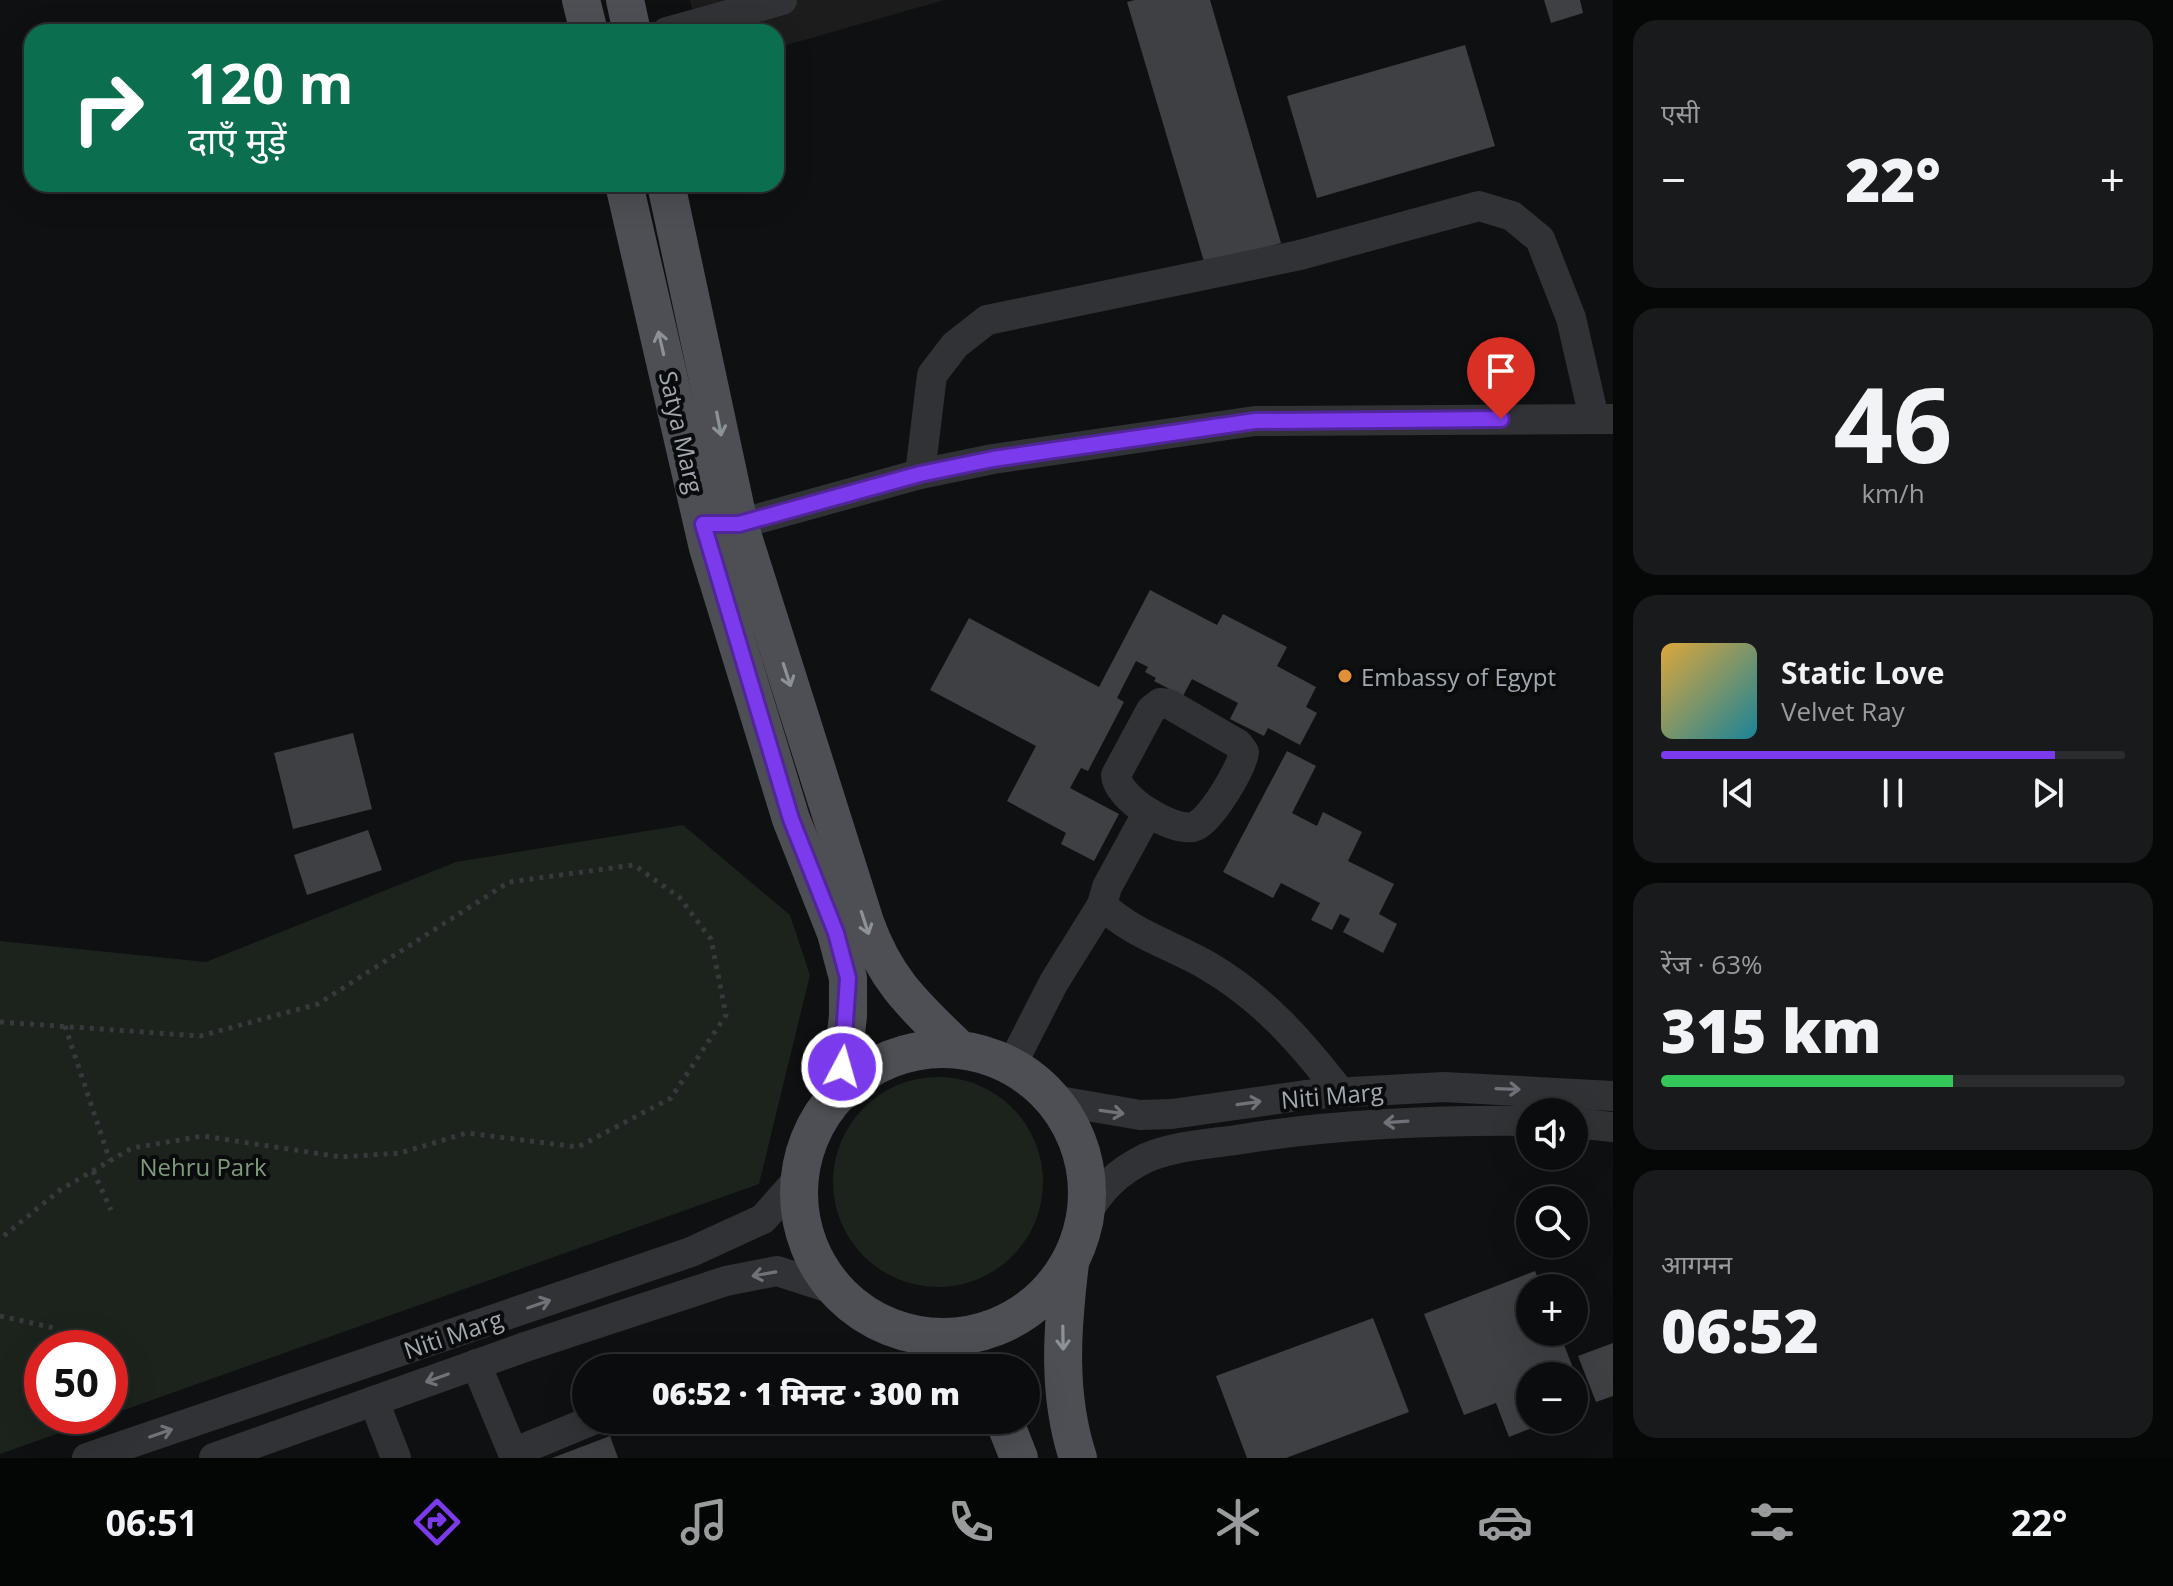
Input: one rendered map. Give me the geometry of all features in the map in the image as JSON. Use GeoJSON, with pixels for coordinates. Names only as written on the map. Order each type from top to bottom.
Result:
{"type":"FeatureCollection","features":[{"type":"Feature","properties":{"kind":"main road"},"geometry":{"type":"LineString","coordinates":[[581,0],[587,24]]}},
{"type":"Feature","properties":{"kind":"main road"},"geometry":{"type":"LineString","coordinates":[[625,0],[630,24]]}},
{"type":"Feature","properties":{"kind":"main road","name":"Satya Marg"},"geometry":{"type":"LineString","coordinates":[[626,192],[721,524],[791,819],[836,933],[848,978],[848,1016],[839,1093]]}},
{"type":"Feature","properties":{"kind":"main road","name":"Satya Marg"},"geometry":{"type":"LineString","coordinates":[[667,192],[721,524],[877,957],[893,981],[960,1050]]}},
{"type":"Feature","properties":{"kind":"main road"},"geometry":{"type":"LineString","coordinates":[[1071,1261],[1058,1280],[1025,1312],[985,1331],[940,1337],[902,1331],[868,1315],[839,1291],[823,1272],[803,1227],[800,1177],[809,1140],[839,1093],[882,1062],[933,1049],[960,1050],[1011,1066],[1053,1100],[1070,1125],[1082,1155],[1087,1185],[1085,1216],[1071,1261],[1062,1330],[1066,1422],[1078,1458]]}},
{"type":"Feature","properties":{"kind":"main road"},"geometry":{"type":"LineString","coordinates":[[940,1337],[958,1354]]}},
{"type":"Feature","properties":{"kind":"main road"},"geometry":{"type":"LineString","coordinates":[[1010,1434],[1019,1458]]}},
{"type":"Feature","properties":{"kind":"street"},"geometry":{"type":"LineString","coordinates":[[696,24],[782,0]]}},
{"type":"Feature","properties":{"kind":"street"},"geometry":{"type":"LineString","coordinates":[[721,524],[993,459],[1255,421],[1603,418],[1571,318],[1540,239],[1512,216],[1479,206],[1300,255],[987,320],[955,345],[932,375],[920,474]]}},
{"type":"Feature","properties":{"kind":"street"},"geometry":{"type":"LineString","coordinates":[[1160,703],[1169,704],[1238,744],[1244,752],[1224,793],[1205,821],[1196,827],[1185,827],[1148,812],[1122,794],[1116,775],[1151,710],[1160,703]]}},
{"type":"Feature","properties":{"kind":"street"},"geometry":{"type":"LineString","coordinates":[[1011,1066],[1054,982],[1102,905],[1107,887],[1148,812]]}},
{"type":"Feature","properties":{"kind":"street"},"geometry":{"type":"LineString","coordinates":[[1102,905],[1120,922],[1208,966],[1259,1000],[1292,1031],[1340,1092]]}},
{"type":"Feature","properties":{"kind":"street","name":"Niti Marg"},"geometry":{"type":"LineString","coordinates":[[1053,1100],[1140,1115],[1340,1092],[1444,1087],[1613,1096]]}},
{"type":"Feature","properties":{"kind":"street","name":"Niti Marg"},"geometry":{"type":"LineString","coordinates":[[1085,1216],[1102,1188],[1124,1171],[1175,1149],[1324,1127],[1429,1120],[1516,1121]]}},
{"type":"Feature","properties":{"kind":"street"},"geometry":{"type":"LineString","coordinates":[[1588,1124],[1613,1127]]}},
{"type":"Feature","properties":{"kind":"street","name":"Niti Marg"},"geometry":{"type":"LineString","coordinates":[[87,1458],[691,1252],[763,1219],[800,1177]]}},
{"type":"Feature","properties":{"kind":"street","name":"Niti Marg"},"geometry":{"type":"LineString","coordinates":[[214,1458],[476,1364],[726,1281],[777,1271],[839,1291]]}},
{"type":"Feature","properties":{"kind":"street"},"geometry":{"type":"LineString","coordinates":[[476,1364],[513,1453],[572,1429]]}},
{"type":"Feature","properties":{"kind":"street"},"geometry":{"type":"LineString","coordinates":[[374,1401],[396,1458]]}},
{"type":"Feature","properties":{"kind":"path"},"geometry":{"type":"LineString","coordinates":[[0,1022],[200,1036],[318,1004],[509,882],[634,865],[679,897],[711,939],[726,1015],[671,1098],[578,1147],[467,1133],[400,1153],[341,1157],[203,1136],[132,1148],[60,1190],[0,1239]]}},
{"type":"Feature","properties":{"kind":"path"},"geometry":{"type":"LineString","coordinates":[[65,1026],[110,1161]]}},
{"type":"Feature","properties":{"kind":"path"},"geometry":{"type":"LineString","coordinates":[[93,1170],[111,1210]]}},
{"type":"Feature","properties":{"kind":"path"},"geometry":{"type":"LineString","coordinates":[[0,1316],[59,1329]]}},
{"type":"Feature","properties":{"kind":"shaded area"},"geometry":{"type":"Polygon","coordinates":[[[690,0],[944,0],[784,46],[784,24],[696,24],[690,0]]]}},
{"type":"Feature","properties":{"kind":"green space","name":"Nehru Park"},"geometry":{"type":"Polygon","coordinates":[[[683,825],[790,915],[810,975],[759,1184],[128,1409],[128,1330],[24,1330],[24,1434],[56,1434],[0,1454],[0,941],[206,962],[456,862],[683,825]]]}},
{"type":"Feature","properties":{"kind":"green space"},"geometry":{"type":"Polygon","coordinates":[[[938,1077],[978,1085],[1012,1108],[1035,1142],[1043,1182],[1035,1222],[1012,1256],[978,1279],[938,1287],[898,1279],[864,1256],[841,1222],[833,1182],[841,1142],[864,1108],[898,1085],[938,1077]]]}},
{"type":"Feature","properties":{"kind":"building"},"geometry":{"type":"Polygon","coordinates":[[[1210,0],[1281,243],[1205,265],[1127,2],[1210,0]]]}},
{"type":"Feature","properties":{"kind":"building"},"geometry":{"type":"Polygon","coordinates":[[[1544,0],[1580,0],[1583,13],[1551,23],[1544,0]]]}},
{"type":"Feature","properties":{"kind":"building"},"geometry":{"type":"Polygon","coordinates":[[[1465,45],[1495,146],[1317,198],[1287,96],[1465,45]]]}},
{"type":"Feature","properties":{"kind":"building"},"geometry":{"type":"Polygon","coordinates":[[[1150,590],[1217,625],[1223,614],[1287,647],[1277,666],[1316,687],[1306,707],[1317,713],[1300,745],[1268,728],[1264,736],[1230,719],[1238,703],[1192,679],[1183,696],[1154,681],[1156,678],[1145,672],[1148,667],[1136,661],[1117,698],[1124,702],[1088,771],[1081,768],[1070,788],[1119,814],[1094,861],[1061,844],[1066,833],[1007,801],[1036,746],[930,690],[969,618],[1099,687],[1150,590]]]}},
{"type":"Feature","properties":{"kind":"building"},"geometry":{"type":"Polygon","coordinates":[[[353,733],[372,809],[293,829],[274,753],[353,733]]]}},
{"type":"Feature","properties":{"kind":"building"},"geometry":{"type":"Polygon","coordinates":[[[1287,751],[1316,766],[1292,813],[1317,826],[1323,812],[1362,832],[1348,861],[1394,884],[1379,914],[1397,924],[1383,953],[1343,932],[1350,919],[1340,914],[1332,930],[1311,920],[1320,903],[1281,883],[1273,898],[1223,872],[1287,751]]]}},
{"type":"Feature","properties":{"kind":"building"},"geometry":{"type":"Polygon","coordinates":[[[368,830],[382,870],[307,895],[294,855],[368,830]]]}},
{"type":"Feature","properties":{"kind":"building"},"geometry":{"type":"Polygon","coordinates":[[[1516,1278],[1516,1346],[1564,1346],[1571,1362],[1516,1362],[1517,1434],[1509,1437],[1496,1403],[1464,1415],[1424,1314],[1516,1278]]]}},
{"type":"Feature","properties":{"kind":"building"},"geometry":{"type":"Polygon","coordinates":[[[1373,1318],[1409,1412],[1286,1458],[1247,1458],[1216,1376],[1373,1318]]]}},
{"type":"Feature","properties":{"kind":"building"},"geometry":{"type":"Polygon","coordinates":[[[1613,1343],[1613,1396],[1596,1402],[1588,1382],[1588,1362],[1580,1362],[1578,1356],[1613,1343]]]}},
{"type":"Feature","properties":{"kind":"building"},"geometry":{"type":"Polygon","coordinates":[[[610,1436],[618,1458],[552,1458],[610,1436]]]}},
{"type":"Feature","properties":{"kind":"place","name":"Embassy of Egypt"},"geometry":{"type":"Point","coordinates":[1345,676]}},
{"type":"Feature","properties":{"kind":"route"},"geometry":{"type":"LineString","coordinates":[[842,1067],[848,1016],[848,978],[836,933],[791,819],[703,524],[739,524],[920,474],[993,459],[1255,421],[1501,419]]}}]}
